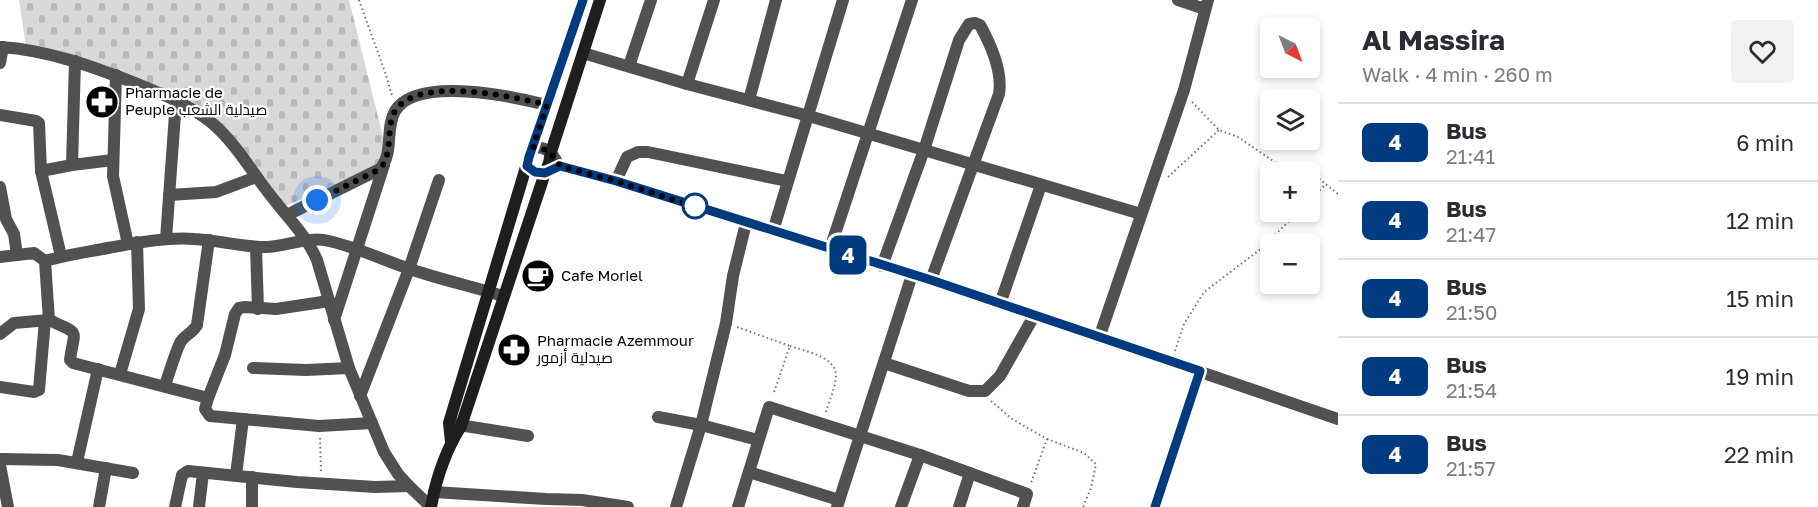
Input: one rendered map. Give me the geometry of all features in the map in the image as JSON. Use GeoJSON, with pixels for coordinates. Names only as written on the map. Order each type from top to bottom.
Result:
{"type":"FeatureCollection","features":[{"type":"Feature","properties":{"kind":"main road"},"geometry":{"type":"LineString","coordinates":[[431,507],[451,442],[489,291],[533,147],[583,0]]}},
{"type":"Feature","properties":{"kind":"main road"},"geometry":{"type":"LineString","coordinates":[[455,424],[549,163],[600,0]]}},
{"type":"Feature","properties":{"kind":"street"},"geometry":{"type":"LineString","coordinates":[[629,66],[651,0]]}},
{"type":"Feature","properties":{"kind":"street"},"geometry":{"type":"LineString","coordinates":[[687,84],[714,0]]}},
{"type":"Feature","properties":{"kind":"street"},"geometry":{"type":"LineString","coordinates":[[750,100],[776,0]]}},
{"type":"Feature","properties":{"kind":"street"},"geometry":{"type":"LineString","coordinates":[[773,231],[843,0]]}},
{"type":"Feature","properties":{"kind":"street"},"geometry":{"type":"LineString","coordinates":[[830,249],[912,0]]}},
{"type":"Feature","properties":{"kind":"street"},"geometry":{"type":"LineString","coordinates":[[1099,338],[1184,90],[1207,5],[1178,0]]}},
{"type":"Feature","properties":{"kind":"street"},"geometry":{"type":"LineString","coordinates":[[882,266],[924,150],[959,40],[969,24],[975,23],[980,25],[986,36],[998,70],[999,94],[931,280]]}},
{"type":"Feature","properties":{"kind":"street"},"geometry":{"type":"LineString","coordinates":[[0,63],[1,47],[49,53],[116,75],[176,100],[213,124],[235,148],[308,240],[317,260],[349,368],[384,452],[398,474],[431,507]]}},
{"type":"Feature","properties":{"kind":"street"},"geometry":{"type":"LineString","coordinates":[[583,53],[687,84],[809,116],[1141,214]]}},
{"type":"Feature","properties":{"kind":"street"},"geometry":{"type":"LineString","coordinates":[[72,165],[75,61]]}},
{"type":"Feature","properties":{"kind":"street"},"geometry":{"type":"LineString","coordinates":[[116,75],[113,160],[115,188],[133,243],[139,309],[120,375]]}},
{"type":"Feature","properties":{"kind":"street"},"geometry":{"type":"LineString","coordinates":[[334,320],[385,164],[395,111],[416,97],[439,92],[493,93],[547,105]]}},
{"type":"Feature","properties":{"kind":"street"},"geometry":{"type":"LineString","coordinates":[[166,239],[176,100]]}},
{"type":"Feature","properties":{"kind":"street"},"geometry":{"type":"LineString","coordinates":[[0,115],[39,123],[41,171],[61,256]]}},
{"type":"Feature","properties":{"kind":"street"},"geometry":{"type":"LineString","coordinates":[[533,147],[551,152],[560,166]]}},
{"type":"Feature","properties":{"kind":"street"},"geometry":{"type":"LineString","coordinates":[[616,181],[627,157],[638,152],[648,152],[787,181]]}},
{"type":"Feature","properties":{"kind":"street"},"geometry":{"type":"LineString","coordinates":[[41,171],[113,160]]}},
{"type":"Feature","properties":{"kind":"street"},"geometry":{"type":"LineString","coordinates":[[287,215],[376,171],[385,164]]}},
{"type":"Feature","properties":{"kind":"street"},"geometry":{"type":"LineString","coordinates":[[527,166],[535,172],[545,173],[560,166],[616,181],[931,280],[1338,419]]}},
{"type":"Feature","properties":{"kind":"street"},"geometry":{"type":"LineString","coordinates":[[169,195],[216,192],[256,177]]}},
{"type":"Feature","properties":{"kind":"street"},"geometry":{"type":"LineString","coordinates":[[360,396],[409,269],[439,180]]}},
{"type":"Feature","properties":{"kind":"street"},"geometry":{"type":"LineString","coordinates":[[1000,304],[1041,185]]}},
{"type":"Feature","properties":{"kind":"street"},"geometry":{"type":"LineString","coordinates":[[1,192],[6,219],[14,234],[17,255]]}},
{"type":"Feature","properties":{"kind":"street"},"geometry":{"type":"LineString","coordinates":[[676,507],[701,425],[726,323],[733,276],[746,223]]}},
{"type":"Feature","properties":{"kind":"street"},"geometry":{"type":"LineString","coordinates":[[45,261],[61,256],[166,239],[209,240],[256,247],[286,245],[308,240],[328,240],[409,269],[503,296]]}},
{"type":"Feature","properties":{"kind":"street"},"geometry":{"type":"LineString","coordinates":[[165,385],[180,343],[197,325],[209,240]]}},
{"type":"Feature","properties":{"kind":"street"},"geometry":{"type":"LineString","coordinates":[[256,247],[258,309]]}},
{"type":"Feature","properties":{"kind":"street"},"geometry":{"type":"LineString","coordinates":[[0,257],[34,253],[45,261]]}},
{"type":"Feature","properties":{"kind":"street"},"geometry":{"type":"LineString","coordinates":[[0,387],[34,392],[39,390],[47,320],[45,261]]}},
{"type":"Feature","properties":{"kind":"street"},"geometry":{"type":"LineString","coordinates":[[749,472],[838,504],[912,275]]}},
{"type":"Feature","properties":{"kind":"street"},"geometry":{"type":"LineString","coordinates":[[329,301],[288,308],[242,307],[237,310],[225,355],[205,409],[210,416],[320,426],[372,423]]}},
{"type":"Feature","properties":{"kind":"street"},"geometry":{"type":"LineString","coordinates":[[884,363],[969,391],[985,391],[1000,376],[1034,316]]}},
{"type":"Feature","properties":{"kind":"street"},"geometry":{"type":"LineString","coordinates":[[0,334],[14,323],[47,320],[70,329],[74,333],[71,362],[208,398]]}},
{"type":"Feature","properties":{"kind":"street"},"geometry":{"type":"LineString","coordinates":[[253,368],[306,370],[349,368]]}},
{"type":"Feature","properties":{"kind":"street"},"geometry":{"type":"LineString","coordinates":[[77,462],[98,369]]}},
{"type":"Feature","properties":{"kind":"street"},"geometry":{"type":"LineString","coordinates":[[1155,507],[1200,371]]}},
{"type":"Feature","properties":{"kind":"street"},"geometry":{"type":"LineString","coordinates":[[738,507],[769,406],[920,455],[1027,494],[1023,507]]}},
{"type":"Feature","properties":{"kind":"street"},"geometry":{"type":"LineString","coordinates":[[658,417],[701,425],[758,440]]}},
{"type":"Feature","properties":{"kind":"street"},"geometry":{"type":"LineString","coordinates":[[236,475],[243,419]]}},
{"type":"Feature","properties":{"kind":"street"},"geometry":{"type":"LineString","coordinates":[[455,424],[528,436]]}},
{"type":"Feature","properties":{"kind":"street"},"geometry":{"type":"LineString","coordinates":[[901,507],[920,455]]}},
{"type":"Feature","properties":{"kind":"street"},"geometry":{"type":"LineString","coordinates":[[0,459],[77,462],[133,473]]}},
{"type":"Feature","properties":{"kind":"street"},"geometry":{"type":"LineString","coordinates":[[0,465],[2,494],[8,507]]}},
{"type":"Feature","properties":{"kind":"street"},"geometry":{"type":"LineString","coordinates":[[99,507],[106,468]]}},
{"type":"Feature","properties":{"kind":"street"},"geometry":{"type":"LineString","coordinates":[[175,507],[183,473],[188,471],[321,484],[409,486]]}},
{"type":"Feature","properties":{"kind":"street"},"geometry":{"type":"LineString","coordinates":[[199,507],[203,473]]}},
{"type":"Feature","properties":{"kind":"street"},"geometry":{"type":"LineString","coordinates":[[959,507],[970,473]]}},
{"type":"Feature","properties":{"kind":"street"},"geometry":{"type":"LineString","coordinates":[[252,477],[252,507]]}},
{"type":"Feature","properties":{"kind":"street"},"geometry":{"type":"LineString","coordinates":[[434,492],[582,500],[628,507]]}},
{"type":"Feature","properties":{"kind":"path"},"geometry":{"type":"LineString","coordinates":[[359,0],[386,75],[395,111]]}},
{"type":"Feature","properties":{"kind":"path"},"geometry":{"type":"LineString","coordinates":[[1184,90],[1197,108],[1219,130],[1238,137],[1282,167],[1307,169],[1338,194]]}},
{"type":"Feature","properties":{"kind":"path"},"geometry":{"type":"LineString","coordinates":[[1166,178],[1219,130]]}},
{"type":"Feature","properties":{"kind":"path"},"geometry":{"type":"LineString","coordinates":[[1320,190],[1326,184]]}},
{"type":"Feature","properties":{"kind":"path"},"geometry":{"type":"LineString","coordinates":[[1171,363],[1184,324],[1204,292],[1262,248],[1288,222]]}},
{"type":"Feature","properties":{"kind":"path"},"geometry":{"type":"LineString","coordinates":[[726,323],[825,359],[835,370],[836,376],[823,424]]}},
{"type":"Feature","properties":{"kind":"path"},"geometry":{"type":"LineString","coordinates":[[769,406],[790,346]]}},
{"type":"Feature","properties":{"kind":"path"},"geometry":{"type":"LineString","coordinates":[[985,391],[1000,411],[1037,435],[1084,453],[1096,464],[1091,488],[1083,507]]}},
{"type":"Feature","properties":{"kind":"path"},"geometry":{"type":"LineString","coordinates":[[320,426],[321,484]]}},
{"type":"Feature","properties":{"kind":"path"},"geometry":{"type":"LineString","coordinates":[[1027,494],[1047,439]]}},
{"type":"Feature","properties":{"kind":"green space"},"geometry":{"type":"Polygon","coordinates":[[[19,0],[349,0],[385,145],[380,164],[281,208],[221,128],[103,68],[26,46],[19,0]]]}},
{"type":"Feature","properties":{"kind":"bus line","name":"4"},"geometry":{"type":"LineString","coordinates":[[583,0],[527,166],[535,172],[545,173],[560,166],[616,181],[931,280],[1200,371],[1155,507]]}},
{"type":"Feature","properties":{"kind":"place","name":"Pharmacie de Peuple صيدلية الشعب"},"geometry":{"type":"Point","coordinates":[102,102]}},
{"type":"Feature","properties":{"kind":"place","name":"Cafe Moriel"},"geometry":{"type":"Point","coordinates":[538,276]}},
{"type":"Feature","properties":{"kind":"place","name":"Pharmacie Azemmour صيدلية أزمور"},"geometry":{"type":"Point","coordinates":[514,350]}},
{"type":"Feature","properties":{"kind":"route"},"geometry":{"type":"LineString","coordinates":[[317,200],[363,178],[385,164],[395,111],[404,103],[429,93],[460,91],[493,93],[547,105],[533,147],[551,152],[560,166],[616,181],[702,209],[695,206]]}}]}
